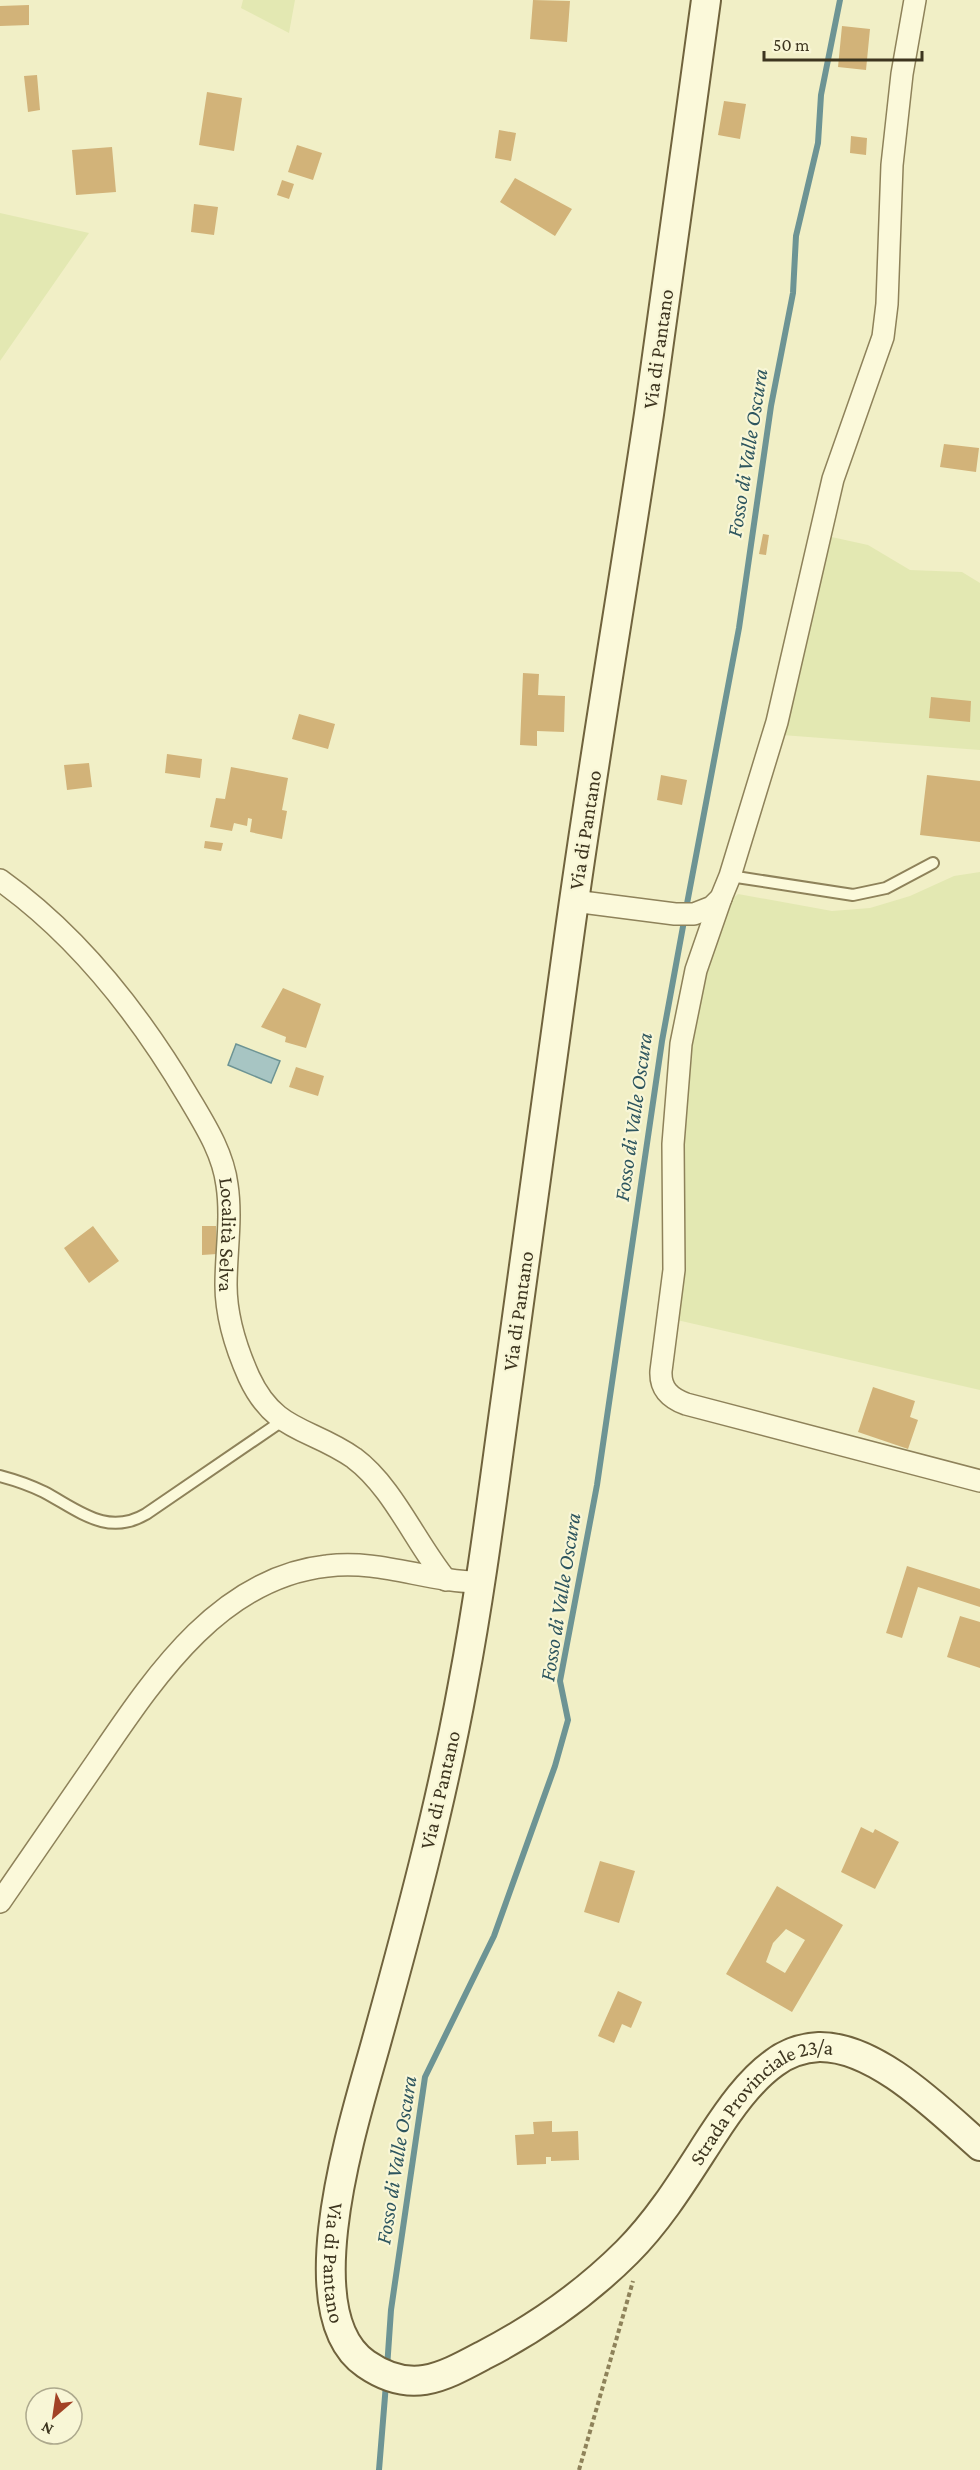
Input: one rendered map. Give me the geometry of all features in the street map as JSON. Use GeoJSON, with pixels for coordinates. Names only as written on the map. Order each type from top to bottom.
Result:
{"type":"FeatureCollection","features":[{"type":"Feature","properties":{"kind":"street","name":"Via di Pantano"},"geometry":{"type":"LineString","coordinates":[[578,2295],[506,2344],[444,2376],[424,2382],[386,2375],[358,2359],[349,2349],[334,2318],[331,2288],[334,2232],[352,2134],[419,1883],[446,1767],[480,1582],[574,901],[650,408],[706,0]]}},
{"type":"Feature","properties":{"kind":"street"},"geometry":{"type":"LineString","coordinates":[[915,0],[894,146],[888,217],[887,304],[883,337],[830,488],[777,722],[730,876],[691,988],[680,1054],[673,1144],[674,1270],[661,1371],[662,1385],[671,1397],[686,1404],[980,1481]]}},
{"type":"Feature","properties":{"kind":"street","name":"Località Selva"},"geometry":{"type":"LineString","coordinates":[[0,880],[56,927],[115,990],[157,1044],[208,1130],[224,1169],[228,1187],[226,1285],[231,1324],[254,1386],[270,1410],[282,1421],[336,1447],[363,1465],[383,1486],[421,1547],[446,1580]]}},
{"type":"Feature","properties":{"kind":"street"},"geometry":{"type":"LineString","coordinates":[[574,901],[686,915],[701,912],[721,898]]}},
{"type":"Feature","properties":{"kind":"street"},"geometry":{"type":"LineString","coordinates":[[0,1902],[157,1677],[188,1642],[223,1611],[273,1580],[323,1566],[369,1565],[446,1580],[480,1582]]}},
{"type":"Feature","properties":{"kind":"street","name":"Strada Provinciale 23/a"},"geometry":{"type":"LineString","coordinates":[[578,2295],[614,2265],[647,2231],[746,2090],[767,2068],[789,2054],[812,2047],[828,2047],[868,2061],[918,2092],[980,2146]]}},
{"type":"Feature","properties":{"kind":"lane"},"geometry":{"type":"LineString","coordinates":[[730,876],[853,895],[886,888],[933,863]]}},
{"type":"Feature","properties":{"kind":"lane"},"geometry":{"type":"LineString","coordinates":[[0,1476],[33,1487],[94,1520],[112,1524],[128,1522],[146,1514],[282,1421]]}},
{"type":"Feature","properties":{"kind":"path"},"geometry":{"type":"LineString","coordinates":[[579,2470],[634,2276]]}},
{"type":"Feature","properties":{"kind":"green space"},"geometry":{"type":"Polygon","coordinates":[[[243,0],[295,0],[289,33],[241,8],[243,0]]]}},
{"type":"Feature","properties":{"kind":"green space"},"geometry":{"type":"Polygon","coordinates":[[[0,213],[89,233],[0,361],[0,213]]]}},
{"type":"Feature","properties":{"kind":"green space"},"geometry":{"type":"Polygon","coordinates":[[[827,536],[868,545],[910,570],[962,572],[980,583],[980,750],[782,735],[827,536]]]}},
{"type":"Feature","properties":{"kind":"green space"},"geometry":{"type":"Polygon","coordinates":[[[980,872],[980,1390],[677,1320],[678,1204],[694,1010],[723,907],[738,894],[832,911],[870,908],[910,896],[954,876],[980,872]]]}},
{"type":"Feature","properties":{"kind":"water"},"geometry":{"type":"Polygon","coordinates":[[[236,1044],[280,1061],[271,1083],[228,1065],[236,1044]]]}},
{"type":"Feature","properties":{"kind":"building"},"geometry":{"type":"Polygon","coordinates":[[[533,0],[570,1],[567,42],[530,39],[533,0]]]}},
{"type":"Feature","properties":{"kind":"building"},"geometry":{"type":"Polygon","coordinates":[[[29,5],[29,25],[0,26],[0,6],[29,5]]]}},
{"type":"Feature","properties":{"kind":"building"},"geometry":{"type":"Polygon","coordinates":[[[842,26],[870,29],[866,70],[838,67],[842,26]]]}},
{"type":"Feature","properties":{"kind":"building"},"geometry":{"type":"Polygon","coordinates":[[[37,75],[40,110],[28,112],[24,76],[37,75]]]}},
{"type":"Feature","properties":{"kind":"building"},"geometry":{"type":"Polygon","coordinates":[[[207,92],[242,98],[234,151],[199,145],[207,92]]]}},
{"type":"Feature","properties":{"kind":"building"},"geometry":{"type":"Polygon","coordinates":[[[724,101],[746,104],[740,139],[718,135],[724,101]]]}},
{"type":"Feature","properties":{"kind":"building"},"geometry":{"type":"Polygon","coordinates":[[[499,130],[516,133],[511,161],[495,158],[499,130]]]}},
{"type":"Feature","properties":{"kind":"building"},"geometry":{"type":"Polygon","coordinates":[[[851,136],[867,138],[866,155],[850,153],[851,136]]]}},
{"type":"Feature","properties":{"kind":"building"},"geometry":{"type":"Polygon","coordinates":[[[297,145],[322,153],[313,180],[288,172],[297,145]]]}},
{"type":"Feature","properties":{"kind":"building"},"geometry":{"type":"Polygon","coordinates":[[[112,147],[116,192],[76,195],[72,150],[112,147]]]}},
{"type":"Feature","properties":{"kind":"building"},"geometry":{"type":"Polygon","coordinates":[[[515,178],[572,209],[555,236],[500,202],[515,178]]]}},
{"type":"Feature","properties":{"kind":"building"},"geometry":{"type":"Polygon","coordinates":[[[282,180],[294,184],[289,199],[277,195],[282,180]]]}},
{"type":"Feature","properties":{"kind":"building"},"geometry":{"type":"Polygon","coordinates":[[[194,204],[218,207],[214,235],[191,232],[194,204]]]}},
{"type":"Feature","properties":{"kind":"building"},"geometry":{"type":"Polygon","coordinates":[[[944,444],[979,448],[976,472],[940,467],[944,444]]]}},
{"type":"Feature","properties":{"kind":"building"},"geometry":{"type":"Polygon","coordinates":[[[763,534],[769,535],[766,555],[759,554],[763,534]]]}},
{"type":"Feature","properties":{"kind":"building"},"geometry":{"type":"Polygon","coordinates":[[[523,673],[539,674],[538,695],[565,696],[564,732],[537,731],[537,746],[520,745],[523,673]]]}},
{"type":"Feature","properties":{"kind":"building"},"geometry":{"type":"Polygon","coordinates":[[[931,697],[971,701],[970,722],[929,718],[931,697]]]}},
{"type":"Feature","properties":{"kind":"building"},"geometry":{"type":"Polygon","coordinates":[[[299,714],[335,724],[328,749],[292,739],[299,714]]]}},
{"type":"Feature","properties":{"kind":"building"},"geometry":{"type":"Polygon","coordinates":[[[167,754],[202,759],[200,778],[165,773],[167,754]]]}},
{"type":"Feature","properties":{"kind":"building"},"geometry":{"type":"Polygon","coordinates":[[[89,763],[92,787],[67,790],[64,765],[89,763]]]}},
{"type":"Feature","properties":{"kind":"building"},"geometry":{"type":"Polygon","coordinates":[[[231,767],[288,778],[282,810],[287,811],[282,839],[250,832],[252,819],[248,818],[247,826],[234,823],[232,831],[210,827],[216,798],[225,799],[231,767]]]}},
{"type":"Feature","properties":{"kind":"building"},"geometry":{"type":"Polygon","coordinates":[[[661,775],[687,780],[682,805],[657,800],[661,775]]]}},
{"type":"Feature","properties":{"kind":"building"},"geometry":{"type":"Polygon","coordinates":[[[927,775],[980,781],[980,842],[920,835],[927,775]]]}},
{"type":"Feature","properties":{"kind":"building"},"geometry":{"type":"Polygon","coordinates":[[[205,841],[223,843],[221,851],[204,848],[205,841]]]}},
{"type":"Feature","properties":{"kind":"building"},"geometry":{"type":"Polygon","coordinates":[[[283,988],[321,1004],[306,1048],[285,1042],[286,1037],[261,1027],[283,988]]]}},
{"type":"Feature","properties":{"kind":"building"},"geometry":{"type":"Polygon","coordinates":[[[296,1067],[324,1076],[318,1096],[289,1087],[296,1067]]]}},
{"type":"Feature","properties":{"kind":"building"},"geometry":{"type":"Polygon","coordinates":[[[93,1226],[119,1261],[89,1283],[64,1248],[93,1226]]]}},
{"type":"Feature","properties":{"kind":"building"},"geometry":{"type":"Polygon","coordinates":[[[202,1226],[216,1226],[217,1254],[202,1255],[202,1226]]]}},
{"type":"Feature","properties":{"kind":"building"},"geometry":{"type":"Polygon","coordinates":[[[873,1387],[915,1401],[910,1417],[918,1420],[908,1449],[858,1432],[873,1387]]]}},
{"type":"Feature","properties":{"kind":"building"},"geometry":{"type":"Polygon","coordinates":[[[907,1566],[980,1589],[980,1607],[918,1587],[902,1638],[886,1633],[907,1566]]]}},
{"type":"Feature","properties":{"kind":"building"},"geometry":{"type":"Polygon","coordinates":[[[960,1616],[980,1622],[980,1668],[947,1657],[960,1616]]]}},
{"type":"Feature","properties":{"kind":"building"},"geometry":{"type":"Polygon","coordinates":[[[861,1827],[873,1833],[875,1829],[899,1842],[875,1889],[841,1872],[861,1827]]]}},
{"type":"Feature","properties":{"kind":"building"},"geometry":{"type":"Polygon","coordinates":[[[600,1861],[635,1871],[619,1923],[584,1912],[600,1861]]]}},
{"type":"Feature","properties":{"kind":"building"},"geometry":{"type":"Polygon","coordinates":[[[777,1886],[843,1925],[792,2012],[726,1974],[777,1886]],[[786,1929],[773,1943],[766,1962],[785,1973],[805,1940],[786,1929]]]}},
{"type":"Feature","properties":{"kind":"building"},"geometry":{"type":"Polygon","coordinates":[[[618,1991],[642,2002],[631,2028],[622,2024],[614,2043],[598,2036],[618,1991]]]}},
{"type":"Feature","properties":{"kind":"building"},"geometry":{"type":"Polygon","coordinates":[[[552,2121],[552,2132],[578,2131],[579,2160],[551,2161],[551,2157],[546,2157],[546,2164],[517,2165],[515,2135],[534,2134],[533,2122],[552,2121]]]}},
{"type":"Feature","properties":{"kind":"waterway","name":"Fosso di Valle Oscura"},"geometry":{"type":"LineString","coordinates":[[686,909],[739,628],[771,406],[793,293],[796,236],[818,143],[821,95],[840,0]]}},
{"type":"Feature","properties":{"kind":"waterway","name":"Fosso di Valle Oscura"},"geometry":{"type":"LineString","coordinates":[[387,2368],[391,2310],[425,2077],[494,1936],[555,1766],[568,1720],[560,1681],[597,1485],[662,1041],[684,921]]}},
{"type":"Feature","properties":{"kind":"waterway","name":"Fosso di Valle Oscura"},"geometry":{"type":"LineString","coordinates":[[379,2470],[386,2384]]}}]}
